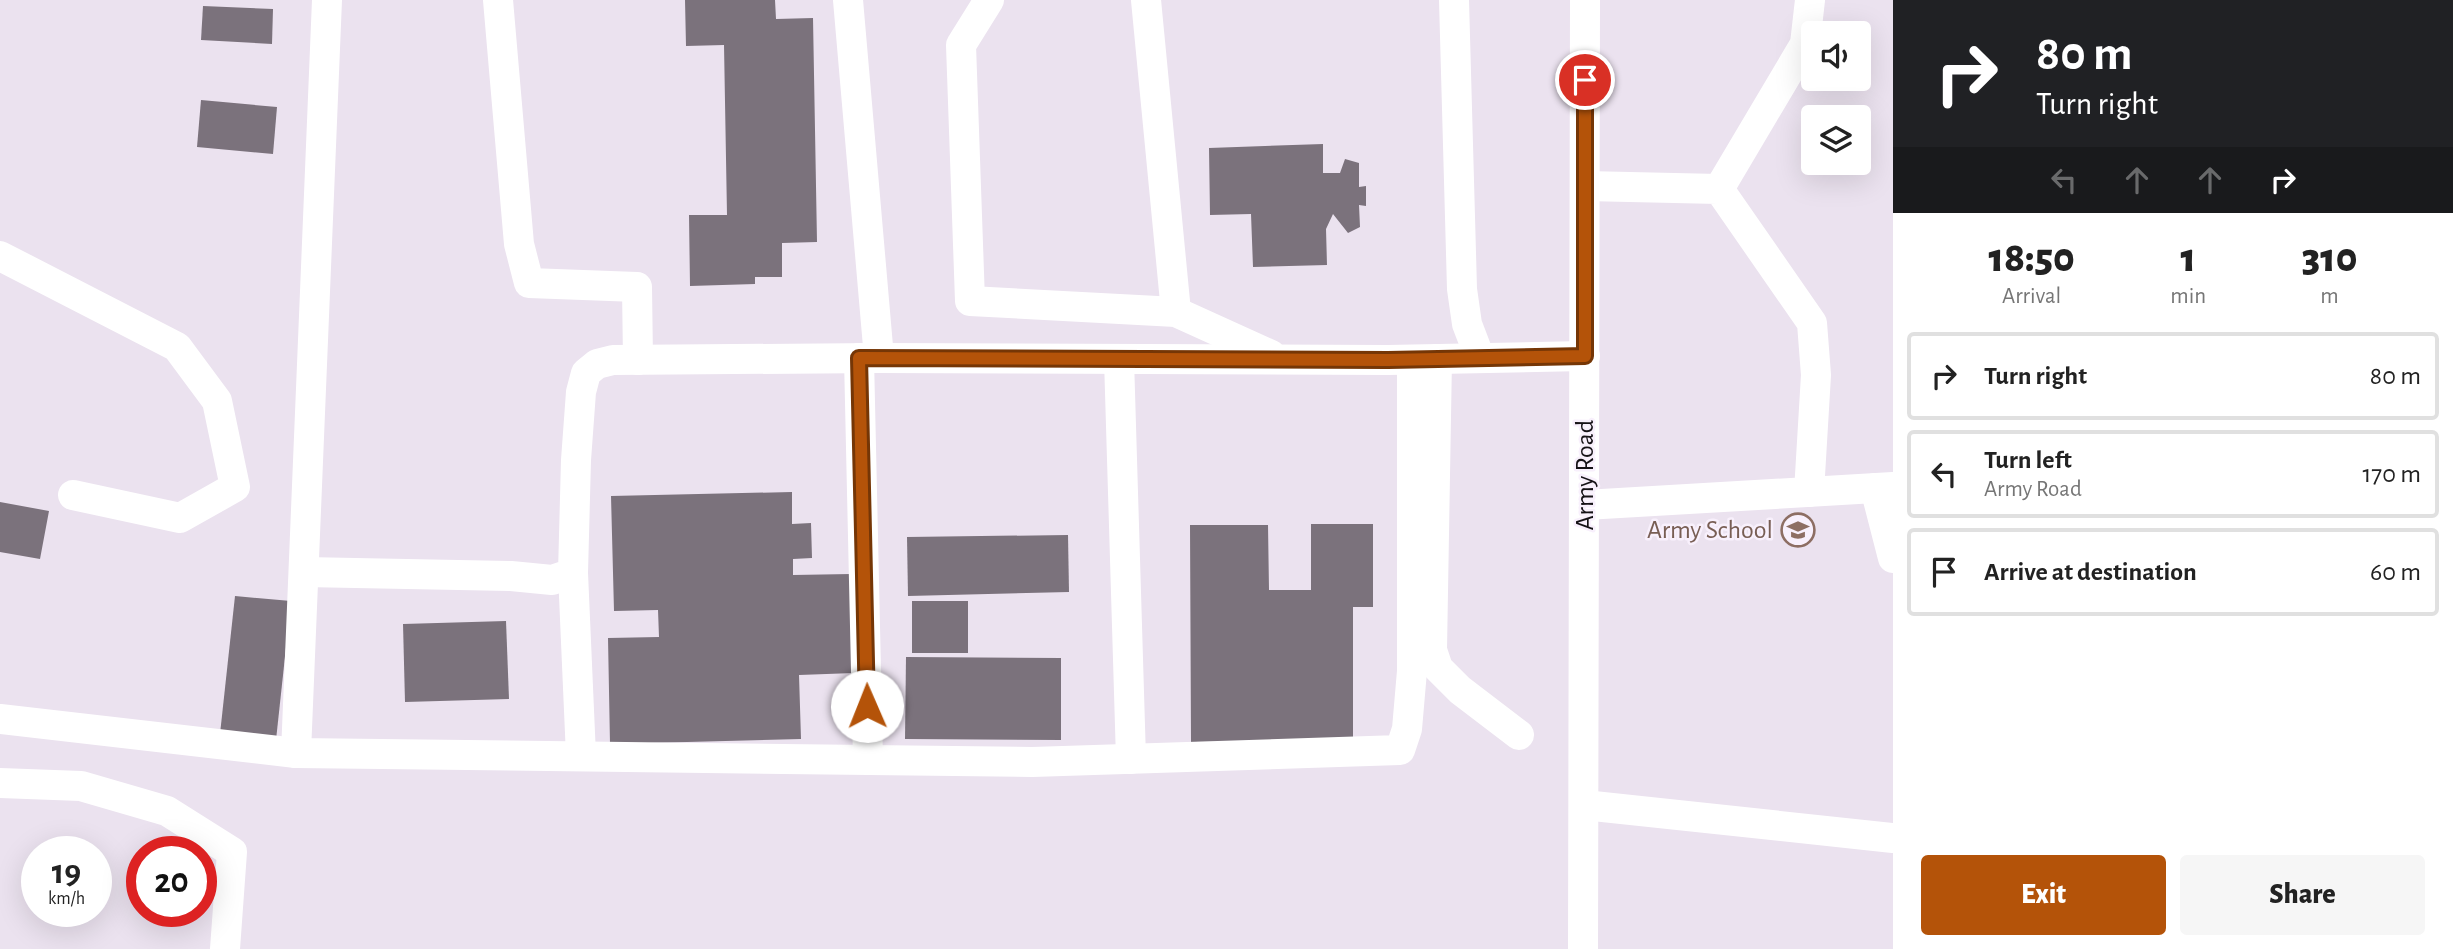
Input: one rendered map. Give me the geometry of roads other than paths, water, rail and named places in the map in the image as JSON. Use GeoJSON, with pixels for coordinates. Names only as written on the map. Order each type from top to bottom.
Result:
{"type":"FeatureCollection","features":[{"type":"Feature","properties":{"kind":"street"},"geometry":{"type":"LineString","coordinates":[[296,753],[327,0]]}},
{"type":"Feature","properties":{"kind":"street"},"geometry":{"type":"LineString","coordinates":[[498,0],[519,244],[529,283],[637,286],[638,360]]}},
{"type":"Feature","properties":{"kind":"street"},"geometry":{"type":"LineString","coordinates":[[848,0],[869,358],[868,760]]}},
{"type":"Feature","properties":{"kind":"street"},"geometry":{"type":"LineString","coordinates":[[989,0],[961,45],[970,301],[1176,312],[1281,360]]}},
{"type":"Feature","properties":{"kind":"street"},"geometry":{"type":"LineString","coordinates":[[1146,0],[1176,312]]}},
{"type":"Feature","properties":{"kind":"street"},"geometry":{"type":"LineString","coordinates":[[1454,0],[1462,289],[1467,324],[1479,358]]}},
{"type":"Feature","properties":{"kind":"street","name":"Army Road"},"geometry":{"type":"LineString","coordinates":[[1583,949],[1585,0]]}},
{"type":"Feature","properties":{"kind":"street"},"geometry":{"type":"LineString","coordinates":[[1719,189],[1805,44],[1810,0]]}},
{"type":"Feature","properties":{"kind":"street"},"geometry":{"type":"LineString","coordinates":[[1585,186],[1719,189]]}},
{"type":"Feature","properties":{"kind":"street"},"geometry":{"type":"LineString","coordinates":[[1719,189],[1812,323],[1816,374],[1809,492]]}},
{"type":"Feature","properties":{"kind":"street"},"geometry":{"type":"LineString","coordinates":[[0,256],[177,347],[216,401],[235,487],[180,518],[73,495]]}},
{"type":"Feature","properties":{"kind":"street"},"geometry":{"type":"LineString","coordinates":[[580,756],[573,573],[576,460],[581,392],[586,373],[597,364],[613,360],[1281,360],[1585,356]]}},
{"type":"Feature","properties":{"kind":"street"},"geometry":{"type":"LineString","coordinates":[[1119,359],[1131,759]]}},
{"type":"Feature","properties":{"kind":"street"},"geometry":{"type":"LineString","coordinates":[[1425,359],[1433,650],[1438,668],[1460,690],[1519,735]]}},
{"type":"Feature","properties":{"kind":"street"},"geometry":{"type":"LineString","coordinates":[[0,719],[296,753],[1032,762],[1400,750],[1407,729],[1412,671],[1425,359]]}},
{"type":"Feature","properties":{"kind":"street"},"geometry":{"type":"LineString","coordinates":[[1585,505],[1884,488],[1893,558]]}},
{"type":"Feature","properties":{"kind":"street"},"geometry":{"type":"LineString","coordinates":[[304,572],[511,576],[552,580],[573,573]]}},
{"type":"Feature","properties":{"kind":"street"},"geometry":{"type":"LineString","coordinates":[[0,783],[81,786],[167,811],[232,852],[225,949]]}},
{"type":"Feature","properties":{"kind":"street"},"geometry":{"type":"LineString","coordinates":[[1584,805],[1893,838]]}},
{"type":"Feature","properties":{"kind":"place","name":"Army School"},"geometry":{"type":"Point","coordinates":[1798,530]}}]}
